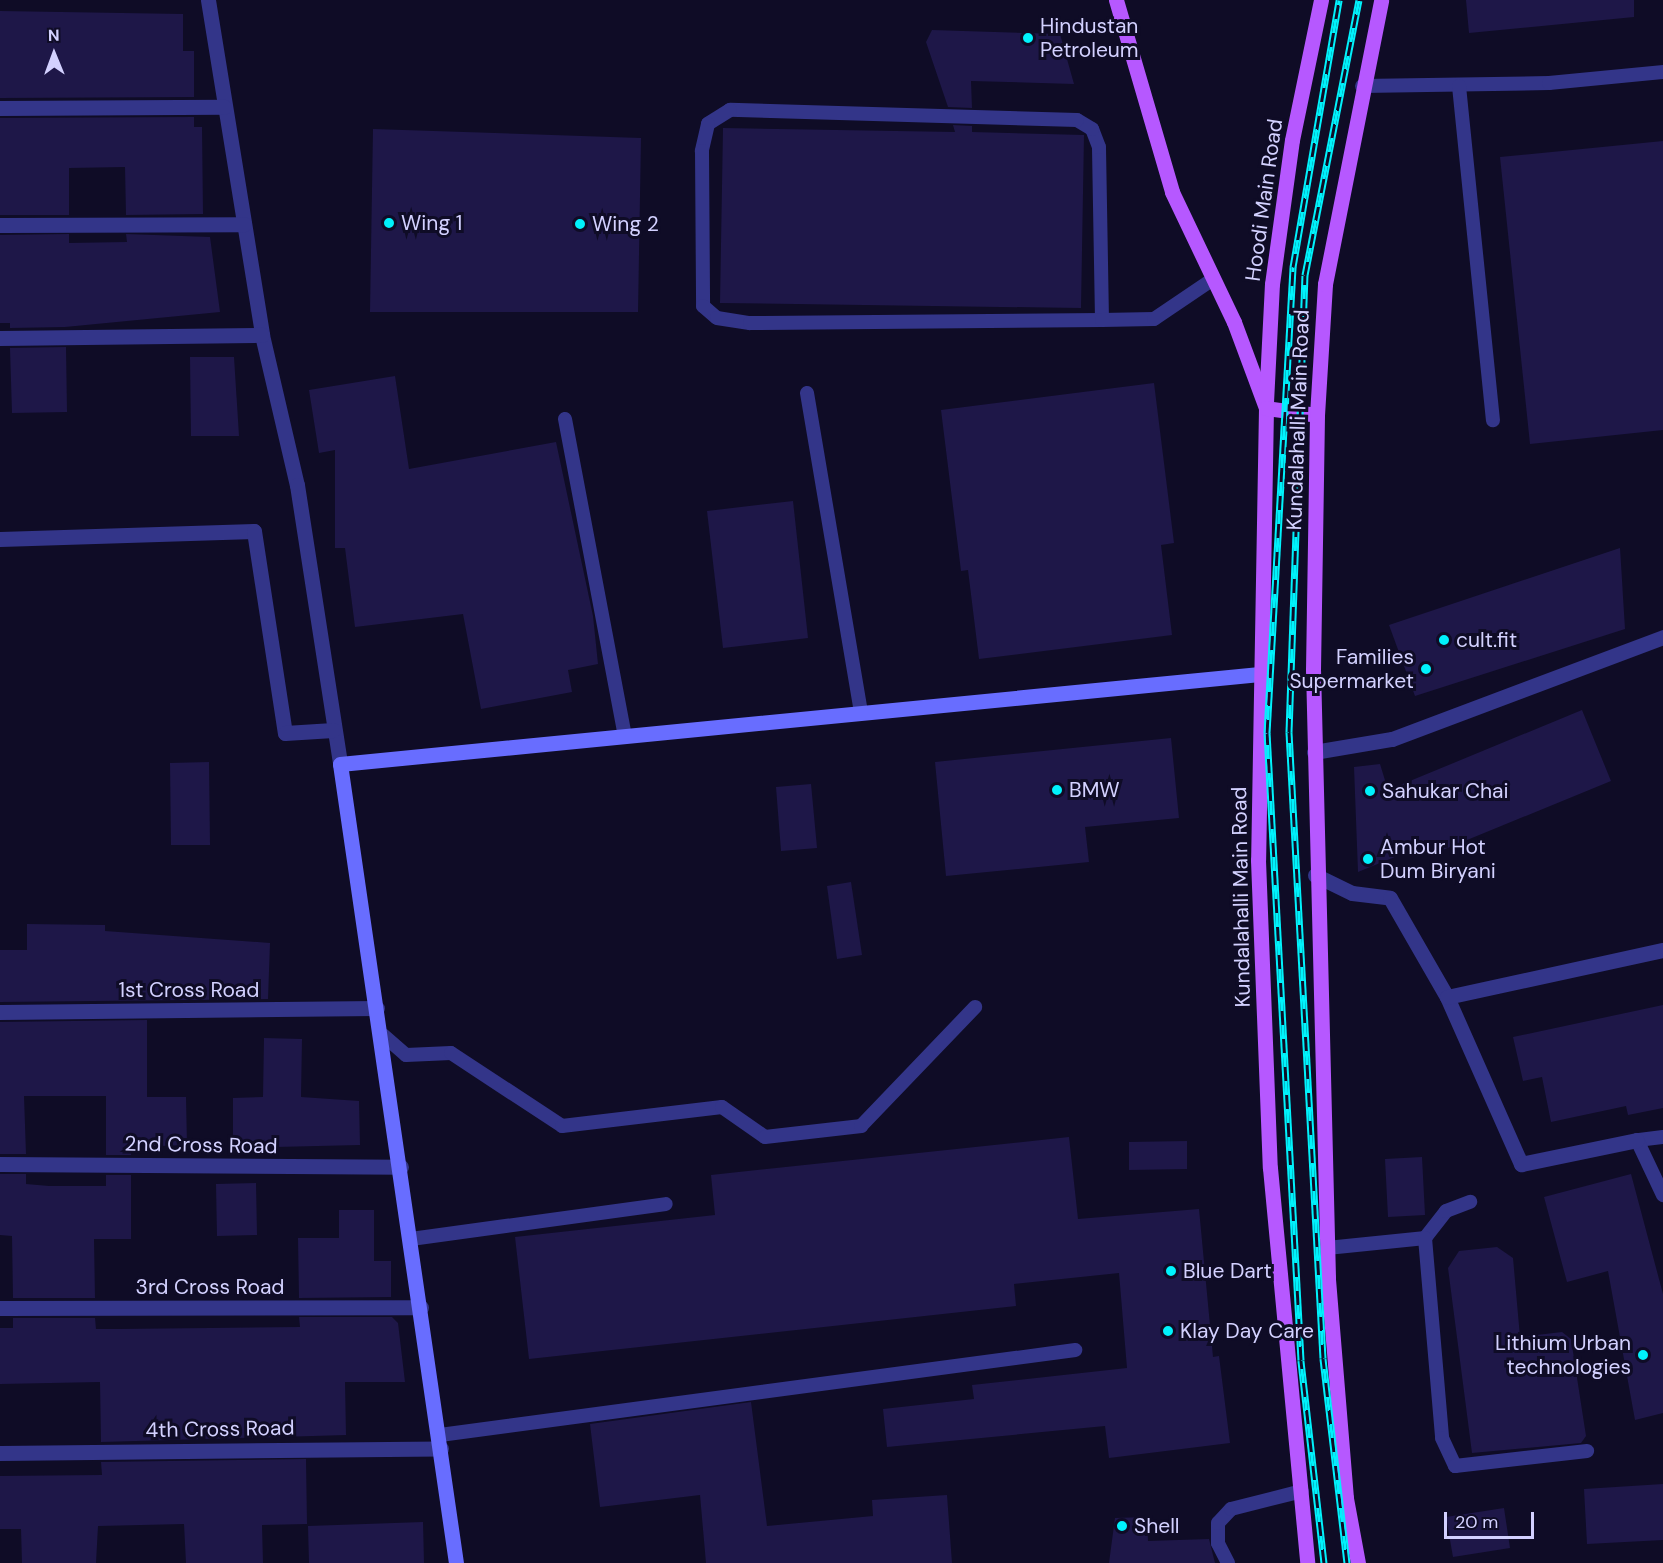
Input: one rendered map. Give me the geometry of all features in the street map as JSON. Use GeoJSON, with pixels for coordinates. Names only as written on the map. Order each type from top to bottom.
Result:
{"type":"FeatureCollection","features":[{"type":"Feature","properties":{"kind":"main road","name":"Kundalahalli Main Road"},"geometry":{"type":"LineString","coordinates":[[1116,0],[1172,192],[1213,279],[1266,408],[1258,860],[1270,1168],[1307,1563]]}},
{"type":"Feature","properties":{"kind":"main road","name":"Hoodi Main Road"},"geometry":{"type":"LineString","coordinates":[[1266,408],[1272,284],[1292,140],[1321,0]]}},
{"type":"Feature","properties":{"kind":"main road"},"geometry":{"type":"LineString","coordinates":[[1362,86],[1381,0]]}},
{"type":"Feature","properties":{"kind":"main road","name":"Kundalahalli Main Road"},"geometry":{"type":"LineString","coordinates":[[1358,1563],[1346,1498],[1327,1248],[1315,875],[1314,752],[1317,415],[1325,284],[1362,86]]}},
{"type":"Feature","properties":{"kind":"main road"},"geometry":{"type":"LineString","coordinates":[[1266,408],[1317,415]]}},
{"type":"Feature","properties":{"kind":"street"},"geometry":{"type":"LineString","coordinates":[[208,0],[262,335],[297,485],[333,730],[383,1035],[456,1563]]}},
{"type":"Feature","properties":{"kind":"street"},"geometry":{"type":"LineString","coordinates":[[0,108],[224,107]]}},
{"type":"Feature","properties":{"kind":"street"},"geometry":{"type":"LineString","coordinates":[[0,225],[244,224]]}},
{"type":"Feature","properties":{"kind":"street"},"geometry":{"type":"LineString","coordinates":[[0,338],[262,335]]}},
{"type":"Feature","properties":{"kind":"street"},"geometry":{"type":"LineString","coordinates":[[0,539],[254,531],[285,733],[333,730]]}},
{"type":"Feature","properties":{"kind":"street"},"geometry":{"type":"LineString","coordinates":[[1314,752],[1392,739],[1663,637]]}},
{"type":"Feature","properties":{"kind":"street"},"geometry":{"type":"LineString","coordinates":[[340,764],[1260,674]]}},
{"type":"Feature","properties":{"kind":"street"},"geometry":{"type":"LineString","coordinates":[[1315,875],[1352,893],[1390,898],[1447,997],[1521,1164],[1637,1140]]}},
{"type":"Feature","properties":{"kind":"street"},"geometry":{"type":"LineString","coordinates":[[1447,997],[1663,950]]}},
{"type":"Feature","properties":{"kind":"street","name":"1st Cross Road"},"geometry":{"type":"LineString","coordinates":[[0,1012],[377,1008]]}},
{"type":"Feature","properties":{"kind":"street","name":"2nd Cross Road"},"geometry":{"type":"LineString","coordinates":[[0,1164],[401,1167]]}},
{"type":"Feature","properties":{"kind":"street","name":"3rd Cross Road"},"geometry":{"type":"LineString","coordinates":[[0,1308],[421,1307]]}},
{"type":"Feature","properties":{"kind":"street","name":"4th Cross Road"},"geometry":{"type":"LineString","coordinates":[[0,1453],[440,1441]]}},
{"type":"Feature","properties":{"kind":"lane"},"geometry":{"type":"LineString","coordinates":[[1362,86],[1459,86],[1663,72]]}},
{"type":"Feature","properties":{"kind":"lane"},"geometry":{"type":"LineString","coordinates":[[1459,86],[1493,420]]}},
{"type":"Feature","properties":{"kind":"lane"},"geometry":{"type":"LineString","coordinates":[[1101,320],[1098,147],[1092,129],[1077,120],[730,110],[708,124],[702,151],[703,306],[717,318],[750,323],[1101,320],[1154,319],[1213,279]]}},
{"type":"Feature","properties":{"kind":"lane"},"geometry":{"type":"LineString","coordinates":[[807,393],[861,712]]}},
{"type":"Feature","properties":{"kind":"lane"},"geometry":{"type":"LineString","coordinates":[[565,419],[625,736]]}},
{"type":"Feature","properties":{"kind":"lane"},"geometry":{"type":"LineString","coordinates":[[383,1035],[406,1055],[451,1053],[562,1126],[722,1107],[765,1137],[861,1126],[975,1007]]}},
{"type":"Feature","properties":{"kind":"lane"},"geometry":{"type":"LineString","coordinates":[[1663,1137],[1637,1140],[1663,1195]]}},
{"type":"Feature","properties":{"kind":"lane"},"geometry":{"type":"LineString","coordinates":[[1470,1202],[1446,1211],[1425,1238],[1442,1438],[1455,1466],[1587,1450]]}},
{"type":"Feature","properties":{"kind":"lane"},"geometry":{"type":"LineString","coordinates":[[411,1239],[666,1204]]}},
{"type":"Feature","properties":{"kind":"lane"},"geometry":{"type":"LineString","coordinates":[[1327,1248],[1425,1238]]}},
{"type":"Feature","properties":{"kind":"lane"},"geometry":{"type":"LineString","coordinates":[[440,1441],[1075,1350]]}},
{"type":"Feature","properties":{"kind":"lane"},"geometry":{"type":"LineString","coordinates":[[1228,1563],[1218,1543],[1218,1523],[1231,1509],[1302,1491]]}},
{"type":"Feature","properties":{"kind":"building"},"geometry":{"type":"Polygon","coordinates":[[[1466,0],[1634,0],[1634,17],[1469,33],[1466,0]]]}},
{"type":"Feature","properties":{"kind":"building"},"geometry":{"type":"Polygon","coordinates":[[[0,11],[183,14],[183,51],[194,51],[194,97],[0,98],[0,11]]]}},
{"type":"Feature","properties":{"kind":"building"},"geometry":{"type":"Polygon","coordinates":[[[932,30],[1060,34],[1074,84],[971,81],[972,108],[948,107],[926,42],[932,30]]]}},
{"type":"Feature","properties":{"kind":"building"},"geometry":{"type":"Polygon","coordinates":[[[194,117],[194,127],[202,127],[203,214],[126,215],[125,167],[69,168],[69,215],[0,215],[0,118],[194,117]]]}},
{"type":"Feature","properties":{"kind":"building"},"geometry":{"type":"Polygon","coordinates":[[[953,125],[972,126],[972,132],[1084,135],[1081,308],[720,303],[723,128],[955,132],[953,125]]]}},
{"type":"Feature","properties":{"kind":"building"},"geometry":{"type":"Polygon","coordinates":[[[373,129],[641,138],[638,312],[370,312],[373,129]]]}},
{"type":"Feature","properties":{"kind":"building"},"geometry":{"type":"Polygon","coordinates":[[[1663,141],[1663,430],[1530,444],[1500,157],[1663,141]]]}},
{"type":"Feature","properties":{"kind":"building"},"geometry":{"type":"Polygon","coordinates":[[[69,234],[69,243],[127,242],[126,234],[210,237],[220,312],[65,327],[10,328],[10,323],[0,323],[0,235],[69,234]]]}},
{"type":"Feature","properties":{"kind":"building"},"geometry":{"type":"Polygon","coordinates":[[[66,347],[67,412],[12,413],[10,348],[66,347]]]}},
{"type":"Feature","properties":{"kind":"building"},"geometry":{"type":"Polygon","coordinates":[[[190,357],[234,357],[239,436],[191,436],[190,357]]]}},
{"type":"Feature","properties":{"kind":"building"},"geometry":{"type":"Polygon","coordinates":[[[395,376],[409,469],[556,442],[593,616],[598,664],[568,670],[572,692],[481,709],[463,614],[355,627],[345,548],[335,548],[335,450],[319,453],[309,390],[395,376]]]}},
{"type":"Feature","properties":{"kind":"building"},"geometry":{"type":"Polygon","coordinates":[[[1154,383],[1174,543],[1161,545],[1172,635],[979,659],[968,570],[961,571],[941,410],[1154,383]]]}},
{"type":"Feature","properties":{"kind":"building"},"geometry":{"type":"Polygon","coordinates":[[[793,501],[808,638],[723,648],[707,511],[793,501]]]}},
{"type":"Feature","properties":{"kind":"building"},"geometry":{"type":"Polygon","coordinates":[[[1620,548],[1625,629],[1415,696],[1389,625],[1620,548]]]}},
{"type":"Feature","properties":{"kind":"building"},"geometry":{"type":"Polygon","coordinates":[[[1582,710],[1611,781],[1433,854],[1429,843],[1358,872],[1354,767],[1380,764],[1388,790],[1582,710]]]}},
{"type":"Feature","properties":{"kind":"building","name":"BMW"},"geometry":{"type":"Polygon","coordinates":[[[1171,738],[1179,818],[1085,827],[1089,862],[946,876],[935,762],[1171,738]]]}},
{"type":"Feature","properties":{"kind":"building"},"geometry":{"type":"Polygon","coordinates":[[[209,762],[210,845],[171,845],[170,763],[209,762]]]}},
{"type":"Feature","properties":{"kind":"building"},"geometry":{"type":"Polygon","coordinates":[[[811,784],[817,848],[781,851],[776,787],[811,784]]]}},
{"type":"Feature","properties":{"kind":"building"},"geometry":{"type":"Polygon","coordinates":[[[851,882],[862,955],[837,959],[827,886],[851,882]]]}},
{"type":"Feature","properties":{"kind":"building"},"geometry":{"type":"Polygon","coordinates":[[[27,924],[105,925],[105,931],[270,943],[268,999],[0,1002],[0,950],[27,950],[27,924]]]}},
{"type":"Feature","properties":{"kind":"building"},"geometry":{"type":"Polygon","coordinates":[[[1663,1005],[1663,1108],[1628,1115],[1626,1106],[1551,1122],[1542,1077],[1523,1081],[1513,1037],[1663,1005]]]}},
{"type":"Feature","properties":{"kind":"building"},"geometry":{"type":"Polygon","coordinates":[[[147,1020],[147,1097],[186,1097],[187,1145],[131,1147],[131,1155],[106,1155],[106,1096],[24,1096],[26,1154],[0,1154],[0,1022],[147,1020]]]}},
{"type":"Feature","properties":{"kind":"building"},"geometry":{"type":"Polygon","coordinates":[[[264,1038],[302,1039],[301,1097],[359,1101],[360,1145],[233,1148],[233,1098],[263,1097],[264,1038]]]}},
{"type":"Feature","properties":{"kind":"building"},"geometry":{"type":"Polygon","coordinates":[[[1069,1137],[1078,1219],[1199,1209],[1213,1357],[1219,1356],[1230,1443],[1109,1458],[1105,1426],[887,1447],[883,1409],[974,1399],[972,1385],[1127,1368],[1119,1273],[1014,1284],[1016,1306],[529,1359],[515,1237],[715,1215],[711,1175],[1069,1137]]]}},
{"type":"Feature","properties":{"kind":"building"},"geometry":{"type":"Polygon","coordinates":[[[1187,1141],[1187,1169],[1129,1170],[1129,1142],[1187,1141]]]}},
{"type":"Feature","properties":{"kind":"building"},"geometry":{"type":"Polygon","coordinates":[[[1422,1157],[1425,1215],[1388,1217],[1385,1159],[1422,1157]]]}},
{"type":"Feature","properties":{"kind":"building"},"geometry":{"type":"Polygon","coordinates":[[[0,1174],[26,1174],[26,1184],[49,1186],[106,1186],[106,1175],[131,1175],[131,1239],[94,1239],[95,1298],[13,1298],[12,1236],[0,1235],[0,1174]]]}},
{"type":"Feature","properties":{"kind":"building"},"geometry":{"type":"Polygon","coordinates":[[[1631,1174],[1663,1294],[1663,1413],[1635,1420],[1608,1271],[1567,1282],[1544,1197],[1631,1174]]]}},
{"type":"Feature","properties":{"kind":"building"},"geometry":{"type":"Polygon","coordinates":[[[256,1183],[257,1235],[217,1236],[216,1184],[256,1183]]]}},
{"type":"Feature","properties":{"kind":"building"},"geometry":{"type":"Polygon","coordinates":[[[339,1210],[374,1210],[374,1261],[391,1261],[391,1297],[299,1298],[298,1238],[339,1238],[339,1210]]]}},
{"type":"Feature","properties":{"kind":"building"},"geometry":{"type":"Polygon","coordinates":[[[1497,1247],[1513,1258],[1520,1337],[1562,1332],[1571,1339],[1586,1436],[1581,1443],[1472,1453],[1448,1268],[1459,1251],[1497,1247]]]}},
{"type":"Feature","properties":{"kind":"building"},"geometry":{"type":"Polygon","coordinates":[[[299,1317],[392,1317],[398,1323],[405,1382],[345,1382],[346,1435],[101,1442],[100,1382],[0,1384],[0,1328],[13,1328],[13,1318],[95,1318],[96,1329],[118,1329],[300,1327],[299,1317]]]}},
{"type":"Feature","properties":{"kind":"building"},"geometry":{"type":"Polygon","coordinates":[[[751,1402],[767,1526],[873,1516],[872,1500],[947,1495],[952,1563],[706,1563],[700,1495],[600,1507],[590,1424],[751,1402]]]}},
{"type":"Feature","properties":{"kind":"building"},"geometry":{"type":"Polygon","coordinates":[[[306,1459],[307,1524],[262,1525],[263,1563],[186,1563],[184,1524],[98,1526],[96,1563],[22,1563],[21,1529],[0,1529],[0,1476],[102,1475],[101,1462],[306,1459]]]}},
{"type":"Feature","properties":{"kind":"building"},"geometry":{"type":"Polygon","coordinates":[[[1663,1484],[1663,1540],[1587,1544],[1584,1489],[1663,1484]]]}},
{"type":"Feature","properties":{"kind":"building"},"geometry":{"type":"Polygon","coordinates":[[[1504,1508],[1510,1548],[1453,1557],[1446,1517],[1504,1508]]]}},
{"type":"Feature","properties":{"kind":"building"},"geometry":{"type":"Polygon","coordinates":[[[1147,1517],[1148,1541],[1209,1539],[1215,1563],[1109,1563],[1115,1518],[1147,1517]]]}},
{"type":"Feature","properties":{"kind":"building"},"geometry":{"type":"Polygon","coordinates":[[[423,1522],[424,1563],[309,1563],[308,1526],[423,1522]]]}},
{"type":"Feature","properties":{"kind":"railway"},"geometry":{"type":"LineString","coordinates":[[1324,1563],[1301,1360],[1267,733],[1293,267],[1339,0]]}},
{"type":"Feature","properties":{"kind":"railway"},"geometry":{"type":"LineString","coordinates":[[1347,1563],[1323,1358],[1289,732],[1305,275],[1359,0]]}},
{"type":"Feature","properties":{"kind":"place","name":"Hindustan Petroleum"},"geometry":{"type":"Point","coordinates":[1028,38]}},
{"type":"Feature","properties":{"kind":"place","name":"Wing 1"},"geometry":{"type":"Point","coordinates":[389,223]}},
{"type":"Feature","properties":{"kind":"place","name":"Wing 2"},"geometry":{"type":"Point","coordinates":[580,224]}},
{"type":"Feature","properties":{"kind":"place","name":"cult.fit"},"geometry":{"type":"Point","coordinates":[1444,640]}},
{"type":"Feature","properties":{"kind":"place","name":"Families Supermarket"},"geometry":{"type":"Point","coordinates":[1426,669]}},
{"type":"Feature","properties":{"kind":"place","name":"BMW"},"geometry":{"type":"Point","coordinates":[1057,790]}},
{"type":"Feature","properties":{"kind":"place","name":"Sahukar Chai"},"geometry":{"type":"Point","coordinates":[1370,791]}},
{"type":"Feature","properties":{"kind":"place","name":"Ambur Hot Dum Biryani"},"geometry":{"type":"Point","coordinates":[1368,859]}},
{"type":"Feature","properties":{"kind":"place","name":"Blue Dart"},"geometry":{"type":"Point","coordinates":[1171,1271]}},
{"type":"Feature","properties":{"kind":"place","name":"Klay Day Care"},"geometry":{"type":"Point","coordinates":[1168,1331]}},
{"type":"Feature","properties":{"kind":"place","name":"Lithium Urban technologies"},"geometry":{"type":"Point","coordinates":[1643,1355]}},
{"type":"Feature","properties":{"kind":"place","name":"Shell"},"geometry":{"type":"Point","coordinates":[1122,1526]}}]}
